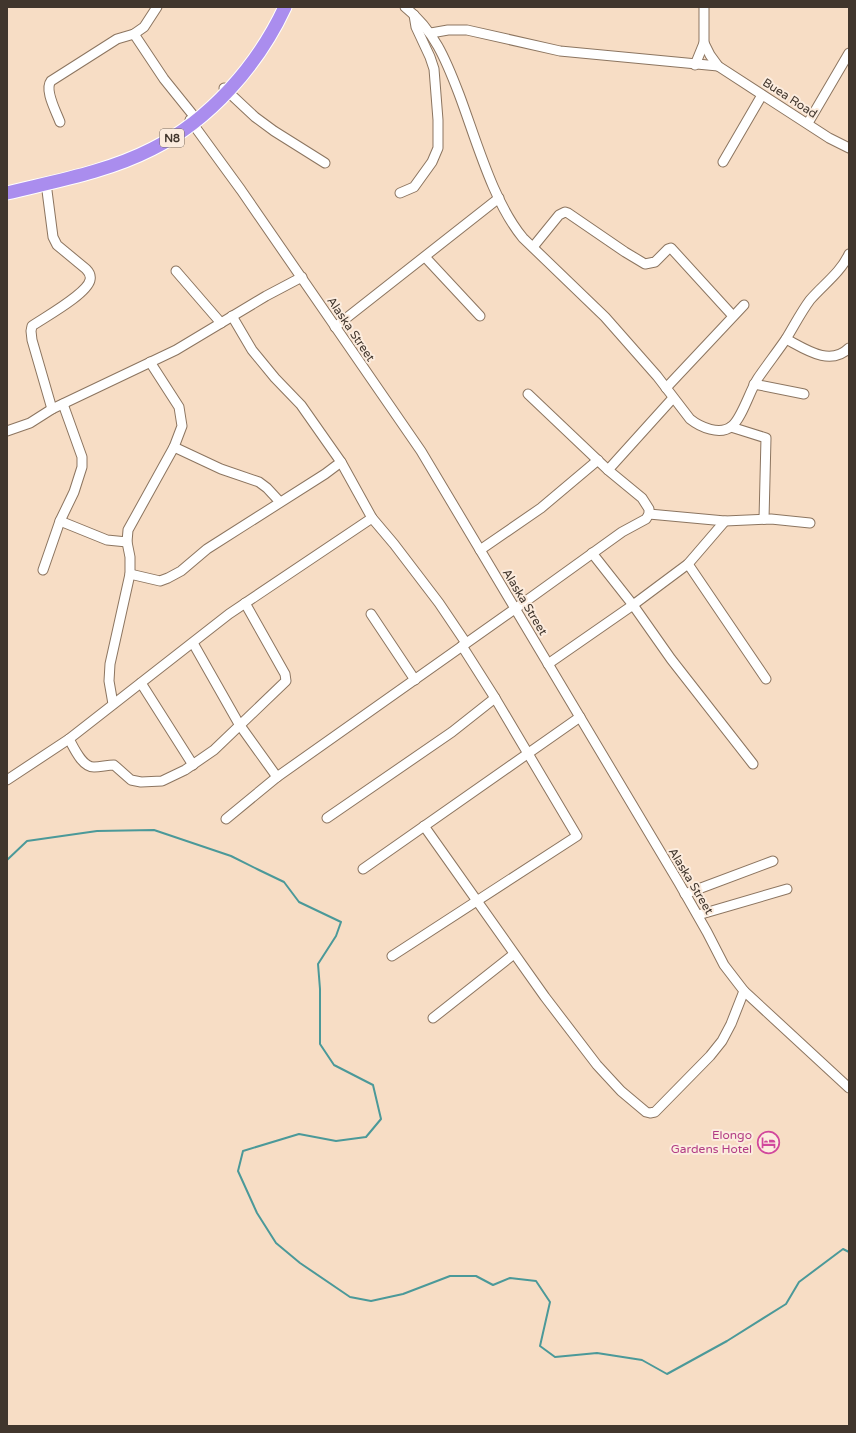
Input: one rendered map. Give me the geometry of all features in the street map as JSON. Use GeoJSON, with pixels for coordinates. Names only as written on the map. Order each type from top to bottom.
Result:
{"type":"FeatureCollection","features":[{"type":"Feature","properties":{"kind":"highway","name":"N8"},"geometry":{"type":"LineString","coordinates":[[7,187],[112,160],[150,144],[193,119],[214,105],[261,40],[279,7]]}},
{"type":"Feature","properties":{"kind":"highway","name":"N8"},"geometry":{"type":"LineString","coordinates":[[225,89],[240,77],[266,43],[285,7]]}},
{"type":"Feature","properties":{"kind":"highway","name":"N8"},"geometry":{"type":"LineString","coordinates":[[7,193],[108,167],[135,157],[153,149],[173,137],[193,119]]}},
{"type":"Feature","properties":{"kind":"street"},"geometry":{"type":"LineString","coordinates":[[60,122],[48,90],[48,84],[51,80],[117,39],[134,34],[144,27],[157,7]]}},
{"type":"Feature","properties":{"kind":"street"},"geometry":{"type":"LineString","coordinates":[[405,7],[414,14],[431,34],[447,62],[490,179],[515,227],[533,247],[605,317],[666,388],[690,419],[703,428],[716,430],[731,427],[766,438],[764,519]]}},
{"type":"Feature","properties":{"kind":"street"},"geometry":{"type":"LineString","coordinates":[[695,65],[704,43],[704,7]]}},
{"type":"Feature","properties":{"kind":"street"},"geometry":{"type":"LineString","coordinates":[[400,194],[414,187],[432,162],[438,148],[438,120],[434,69],[416,27],[414,14]]}},
{"type":"Feature","properties":{"kind":"street"},"geometry":{"type":"LineString","coordinates":[[431,34],[448,30],[467,30],[560,51],[718,66]]}},
{"type":"Feature","properties":{"kind":"street","name":"Alaska Street"},"geometry":{"type":"LineString","coordinates":[[134,34],[421,451],[698,915],[724,965],[744,991],[849,1088]]}},
{"type":"Feature","properties":{"kind":"street"},"geometry":{"type":"LineString","coordinates":[[704,43],[718,66]]}},
{"type":"Feature","properties":{"kind":"street"},"geometry":{"type":"LineString","coordinates":[[808,123],[849,53]]}},
{"type":"Feature","properties":{"kind":"street","name":"Buea Road"},"geometry":{"type":"LineString","coordinates":[[718,66],[829,138],[849,148]]}},
{"type":"Feature","properties":{"kind":"street"},"geometry":{"type":"LineString","coordinates":[[225,89],[255,117],[325,164]]}},
{"type":"Feature","properties":{"kind":"street"},"geometry":{"type":"LineString","coordinates":[[723,162],[762,95]]}},
{"type":"Feature","properties":{"kind":"street"},"geometry":{"type":"LineString","coordinates":[[46,183],[53,237],[57,245],[90,274],[90,282],[79,295],[32,326],[30,331],[52,410]]}},
{"type":"Feature","properties":{"kind":"street"},"geometry":{"type":"LineString","coordinates":[[335,328],[499,198]]}},
{"type":"Feature","properties":{"kind":"street"},"geometry":{"type":"LineString","coordinates":[[533,247],[559,215],[565,212],[624,252],[645,264],[655,262],[668,249],[671,248],[733,316]]}},
{"type":"Feature","properties":{"kind":"street"},"geometry":{"type":"LineString","coordinates":[[731,427],[736,422],[754,384],[786,339],[803,310],[815,294],[842,265],[849,254]]}},
{"type":"Feature","properties":{"kind":"street"},"geometry":{"type":"LineString","coordinates":[[425,257],[480,316]]}},
{"type":"Feature","properties":{"kind":"street"},"geometry":{"type":"LineString","coordinates":[[176,270],[221,323]]}},
{"type":"Feature","properties":{"kind":"street"},"geometry":{"type":"LineString","coordinates":[[7,430],[30,423],[63,404],[176,350],[266,296],[302,277]]}},
{"type":"Feature","properties":{"kind":"street"},"geometry":{"type":"LineString","coordinates":[[666,388],[744,305]]}},
{"type":"Feature","properties":{"kind":"street"},"geometry":{"type":"LineString","coordinates":[[232,316],[252,350],[275,378],[301,405],[341,462],[372,518],[435,598],[464,644],[577,836],[392,956]]}},
{"type":"Feature","properties":{"kind":"street"},"geometry":{"type":"LineString","coordinates":[[786,339],[820,356],[829,357],[846,351],[849,348]]}},
{"type":"Feature","properties":{"kind":"street"},"geometry":{"type":"LineString","coordinates":[[113,704],[109,682],[110,664],[130,574],[130,557],[127,542],[128,530],[174,447],[182,426],[180,412],[172,396],[150,362]]}},
{"type":"Feature","properties":{"kind":"street"},"geometry":{"type":"LineString","coordinates":[[754,384],[804,394]]}},
{"type":"Feature","properties":{"kind":"street"},"geometry":{"type":"LineString","coordinates":[[226,819],[277,776],[415,680],[622,532],[646,519],[649,514],[649,509],[642,498],[608,470],[528,394]]}},
{"type":"Feature","properties":{"kind":"street"},"geometry":{"type":"LineString","coordinates":[[608,470],[673,398]]}},
{"type":"Feature","properties":{"kind":"street"},"geometry":{"type":"LineString","coordinates":[[42,570],[60,521],[74,492],[82,467],[82,457],[63,404]]}},
{"type":"Feature","properties":{"kind":"street"},"geometry":{"type":"LineString","coordinates":[[174,447],[221,469],[259,482],[280,502]]}},
{"type":"Feature","properties":{"kind":"street"},"geometry":{"type":"LineString","coordinates":[[480,550],[541,508],[598,460]]}},
{"type":"Feature","properties":{"kind":"street"},"geometry":{"type":"LineString","coordinates":[[130,574],[160,581],[168,578],[181,571],[207,549],[325,474],[341,462]]}},
{"type":"Feature","properties":{"kind":"street"},"geometry":{"type":"LineString","coordinates":[[649,514],[724,521],[764,519],[810,523]]}},
{"type":"Feature","properties":{"kind":"street"},"geometry":{"type":"LineString","coordinates":[[7,780],[69,739],[229,614],[372,518]]}},
{"type":"Feature","properties":{"kind":"street"},"geometry":{"type":"LineString","coordinates":[[60,521],[107,540],[127,542]]}},
{"type":"Feature","properties":{"kind":"street"},"geometry":{"type":"LineString","coordinates":[[548,664],[633,605],[688,564],[724,521]]}},
{"type":"Feature","properties":{"kind":"street"},"geometry":{"type":"LineString","coordinates":[[592,553],[633,605],[671,659],[753,764]]}},
{"type":"Feature","properties":{"kind":"street"},"geometry":{"type":"LineString","coordinates":[[688,564],[766,679]]}},
{"type":"Feature","properties":{"kind":"street"},"geometry":{"type":"LineString","coordinates":[[69,739],[80,758],[89,766],[114,765],[131,780],[141,782],[162,781],[185,770],[214,750],[239,724],[286,681],[286,677],[245,603]]}},
{"type":"Feature","properties":{"kind":"street"},"geometry":{"type":"LineString","coordinates":[[371,614],[415,680]]}},
{"type":"Feature","properties":{"kind":"street"},"geometry":{"type":"LineString","coordinates":[[193,643],[239,724],[277,776]]}},
{"type":"Feature","properties":{"kind":"street"},"geometry":{"type":"LineString","coordinates":[[141,683],[193,765]]}},
{"type":"Feature","properties":{"kind":"street"},"geometry":{"type":"LineString","coordinates":[[327,818],[452,732],[495,698]]}},
{"type":"Feature","properties":{"kind":"street"},"geometry":{"type":"LineString","coordinates":[[363,869],[580,717]]}},
{"type":"Feature","properties":{"kind":"street"},"geometry":{"type":"LineString","coordinates":[[424,826],[514,954],[597,1066],[621,1091],[646,1112],[655,1112],[710,1056],[722,1041],[731,1024],[744,991]]}},
{"type":"Feature","properties":{"kind":"street"},"geometry":{"type":"LineString","coordinates":[[685,894],[774,861]]}},
{"type":"Feature","properties":{"kind":"street"},"geometry":{"type":"LineString","coordinates":[[698,915],[787,889]]}},
{"type":"Feature","properties":{"kind":"street"},"geometry":{"type":"LineString","coordinates":[[433,1018],[514,954]]}},
{"type":"Feature","properties":{"kind":"waterway"},"geometry":{"type":"LineString","coordinates":[[7,860],[27,841],[97,831],[154,830],[231,856],[284,882],[299,902],[341,922],[336,936],[318,964],[320,989],[320,1044],[334,1065],[373,1085],[381,1119],[366,1137],[336,1141],[299,1134],[243,1151],[238,1171],[257,1213],[276,1243],[300,1263],[350,1297],[371,1301],[403,1294],[450,1276],[476,1276],[493,1285],[510,1278],[536,1281],[550,1302],[540,1346],[555,1357],[597,1353],[642,1360],[667,1374],[727,1341],[786,1304],[799,1282],[843,1249],[849,1252]]}},
{"type":"Feature","properties":{"kind":"place","name":"Elongo Gardens Hotel"},"geometry":{"type":"Point","coordinates":[768,1142]}}]}
